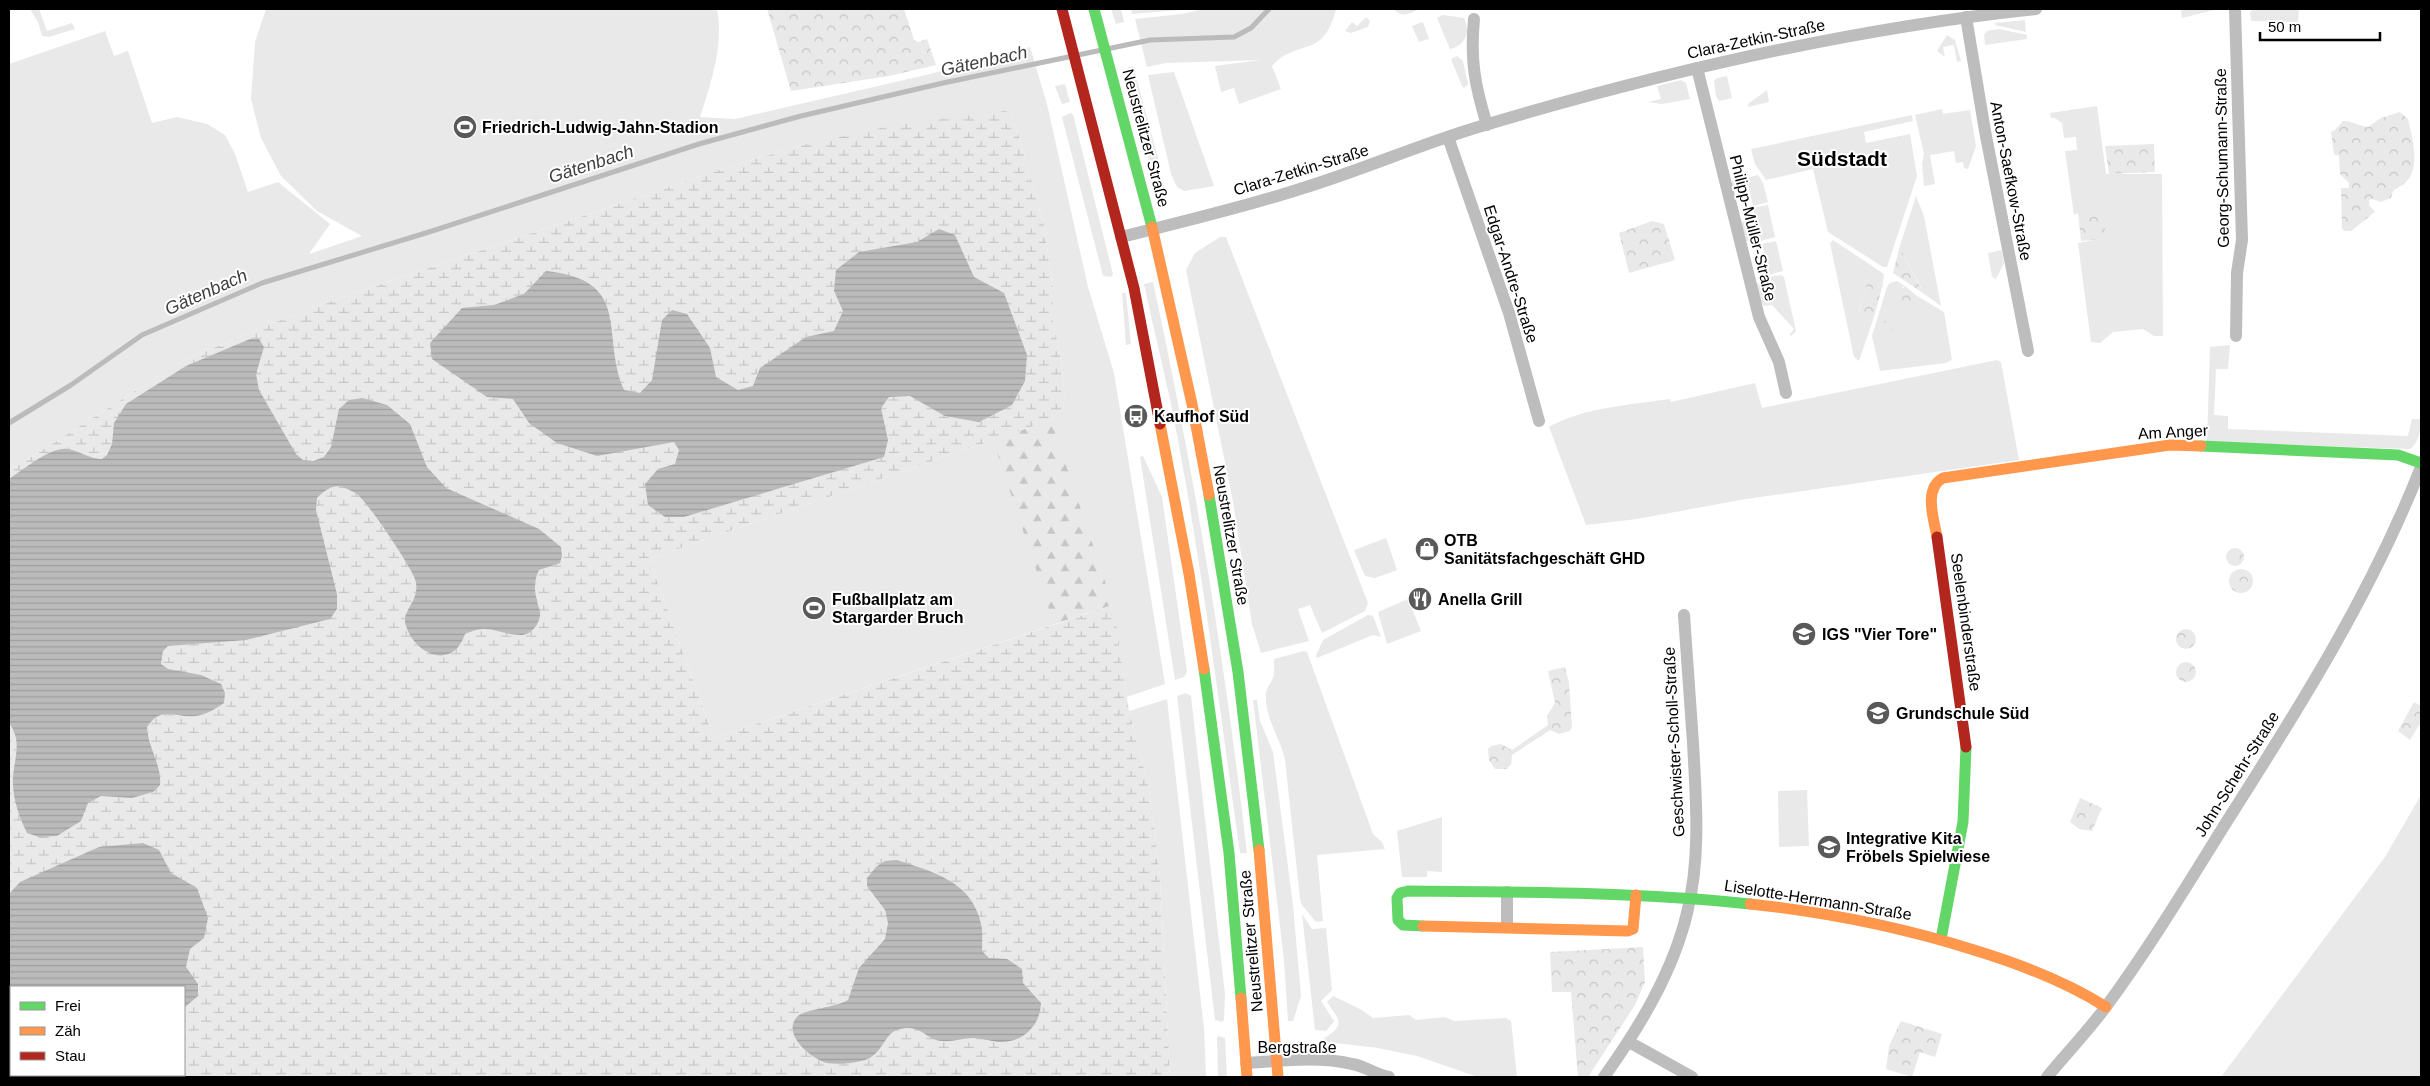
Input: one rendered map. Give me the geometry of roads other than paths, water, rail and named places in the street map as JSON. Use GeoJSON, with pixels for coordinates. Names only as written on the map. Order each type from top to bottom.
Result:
{"type":"FeatureCollection","features":[{"type":"Feature","properties":{"kind":"main road","name":"Neustrelitzer Straße"},"geometry":{"type":"LineString","coordinates":[[1062,9],[1082,79],[1134,288],[1189,574],[1208,686],[1229,853],[1246,1077]]}},
{"type":"Feature","properties":{"kind":"main road","name":"Neustrelitzer Straße"},"geometry":{"type":"LineString","coordinates":[[1094,9],[1153,229],[1211,508],[1236,667],[1270,955],[1278,1077]]}},
{"type":"Feature","properties":{"kind":"main road","name":"Am Anger"},"geometry":{"type":"LineString","coordinates":[[1931,488],[1935,482],[1943,478],[2170,445],[2398,456],[2421,463]]}},
{"type":"Feature","properties":{"kind":"main road","name":"Seelenbinderstraße"},"geometry":{"type":"LineString","coordinates":[[1931,488],[1967,756],[1965,808],[1955,872],[1941,939]]}},
{"type":"Feature","properties":{"kind":"main road"},"geometry":{"type":"LineString","coordinates":[[1636,895],[1635,924],[1633,929],[1628,931],[1403,925],[1398,920],[1397,898],[1400,893],[1408,891],[1507,892],[1636,895],[1690,897]]}},
{"type":"Feature","properties":{"kind":"main road","name":"Liselotte-Herrmann-Straße"},"geometry":{"type":"LineString","coordinates":[[1690,897],[1862,920],[1941,939],[2057,980],[2086,993],[2106,1007]]}},
{"type":"Feature","properties":{"kind":"street","name":"Clara-Zetkin-Straße"},"geometry":{"type":"LineString","coordinates":[[1121,238],[1298,190],[1448,137],[1597,93],[1697,68],[1883,29],[2036,9]]}},
{"type":"Feature","properties":{"kind":"street","name":"Georg-Schumann-Straße"},"geometry":{"type":"LineString","coordinates":[[2235,9],[2242,240],[2237,273],[2236,336]]}},
{"type":"Feature","properties":{"kind":"street","name":"Anton-Saefkow-Straße"},"geometry":{"type":"LineString","coordinates":[[1966,17],[1985,131],[2028,351]]}},
{"type":"Feature","properties":{"kind":"street"},"geometry":{"type":"LineString","coordinates":[[1474,19],[1472,57],[1475,81],[1487,125]]}},
{"type":"Feature","properties":{"kind":"street","name":"Philipp-Müller-Straße"},"geometry":{"type":"LineString","coordinates":[[1697,68],[1759,317],[1779,362],[1786,392]]}},
{"type":"Feature","properties":{"kind":"street","name":"Edgar-Andre-Straße"},"geometry":{"type":"LineString","coordinates":[[1448,137],[1509,313],[1538,421]]}},
{"type":"Feature","properties":{"kind":"street","name":"John-Schehr-Straße"},"geometry":{"type":"LineString","coordinates":[[2047,1077],[2106,1007],[2143,953],[2331,653],[2384,555],[2421,467]]}},
{"type":"Feature","properties":{"kind":"street","name":"Geschwister-Scholl-Straße"},"geometry":{"type":"LineString","coordinates":[[1604,1077],[1629,1042],[1672,958],[1684,927],[1690,897],[1696,843],[1696,799],[1684,615]]}},
{"type":"Feature","properties":{"kind":"street"},"geometry":{"type":"LineString","coordinates":[[1507,892],[1507,928]]}},
{"type":"Feature","properties":{"kind":"street"},"geometry":{"type":"LineString","coordinates":[[1629,1042],[1692,1077]]}},
{"type":"Feature","properties":{"kind":"street","name":"Bergstraße"},"geometry":{"type":"LineString","coordinates":[[1246,1063],[1318,1060],[1352,1063],[1366,1068],[1378,1077]]}},
{"type":"Feature","properties":{"kind":"waterway","name":"Gätenbach"},"geometry":{"type":"LineString","coordinates":[[9,423],[71,385],[142,335],[262,283],[429,232],[699,144],[801,116],[943,83],[1150,40],[1234,37],[1251,28],[1269,9]]}},
{"type":"Feature","properties":{"kind":"place","name":"Friedrich-Ludwig-Jahn-Stadion"},"geometry":{"type":"Point","coordinates":[465,127]}},
{"type":"Feature","properties":{"kind":"place","name":"Kaufhof Süd"},"geometry":{"type":"Point","coordinates":[1136,416]}},
{"type":"Feature","properties":{"kind":"place","name":"OTB Sanitätsfachgeschäft GHD"},"geometry":{"type":"Point","coordinates":[1427,549]}},
{"type":"Feature","properties":{"kind":"place","name":"Anella Grill"},"geometry":{"type":"Point","coordinates":[1420,599]}},
{"type":"Feature","properties":{"kind":"place","name":"Fußballplatz am Stargarder Bruch"},"geometry":{"type":"Point","coordinates":[814,608]}},
{"type":"Feature","properties":{"kind":"place","name":"IGS \"Vier Tore\""},"geometry":{"type":"Point","coordinates":[1804,634]}},
{"type":"Feature","properties":{"kind":"place","name":"Grundschule Süd"},"geometry":{"type":"Point","coordinates":[1878,713]}},
{"type":"Feature","properties":{"kind":"place","name":"Integrative Kita Fröbels Spielwiese"},"geometry":{"type":"Point","coordinates":[1829,847]}},
{"type":"Feature","properties":{"kind":"district","name":"Südstadt"},"geometry":{"type":"Point","coordinates":[1842,158]}}]}
